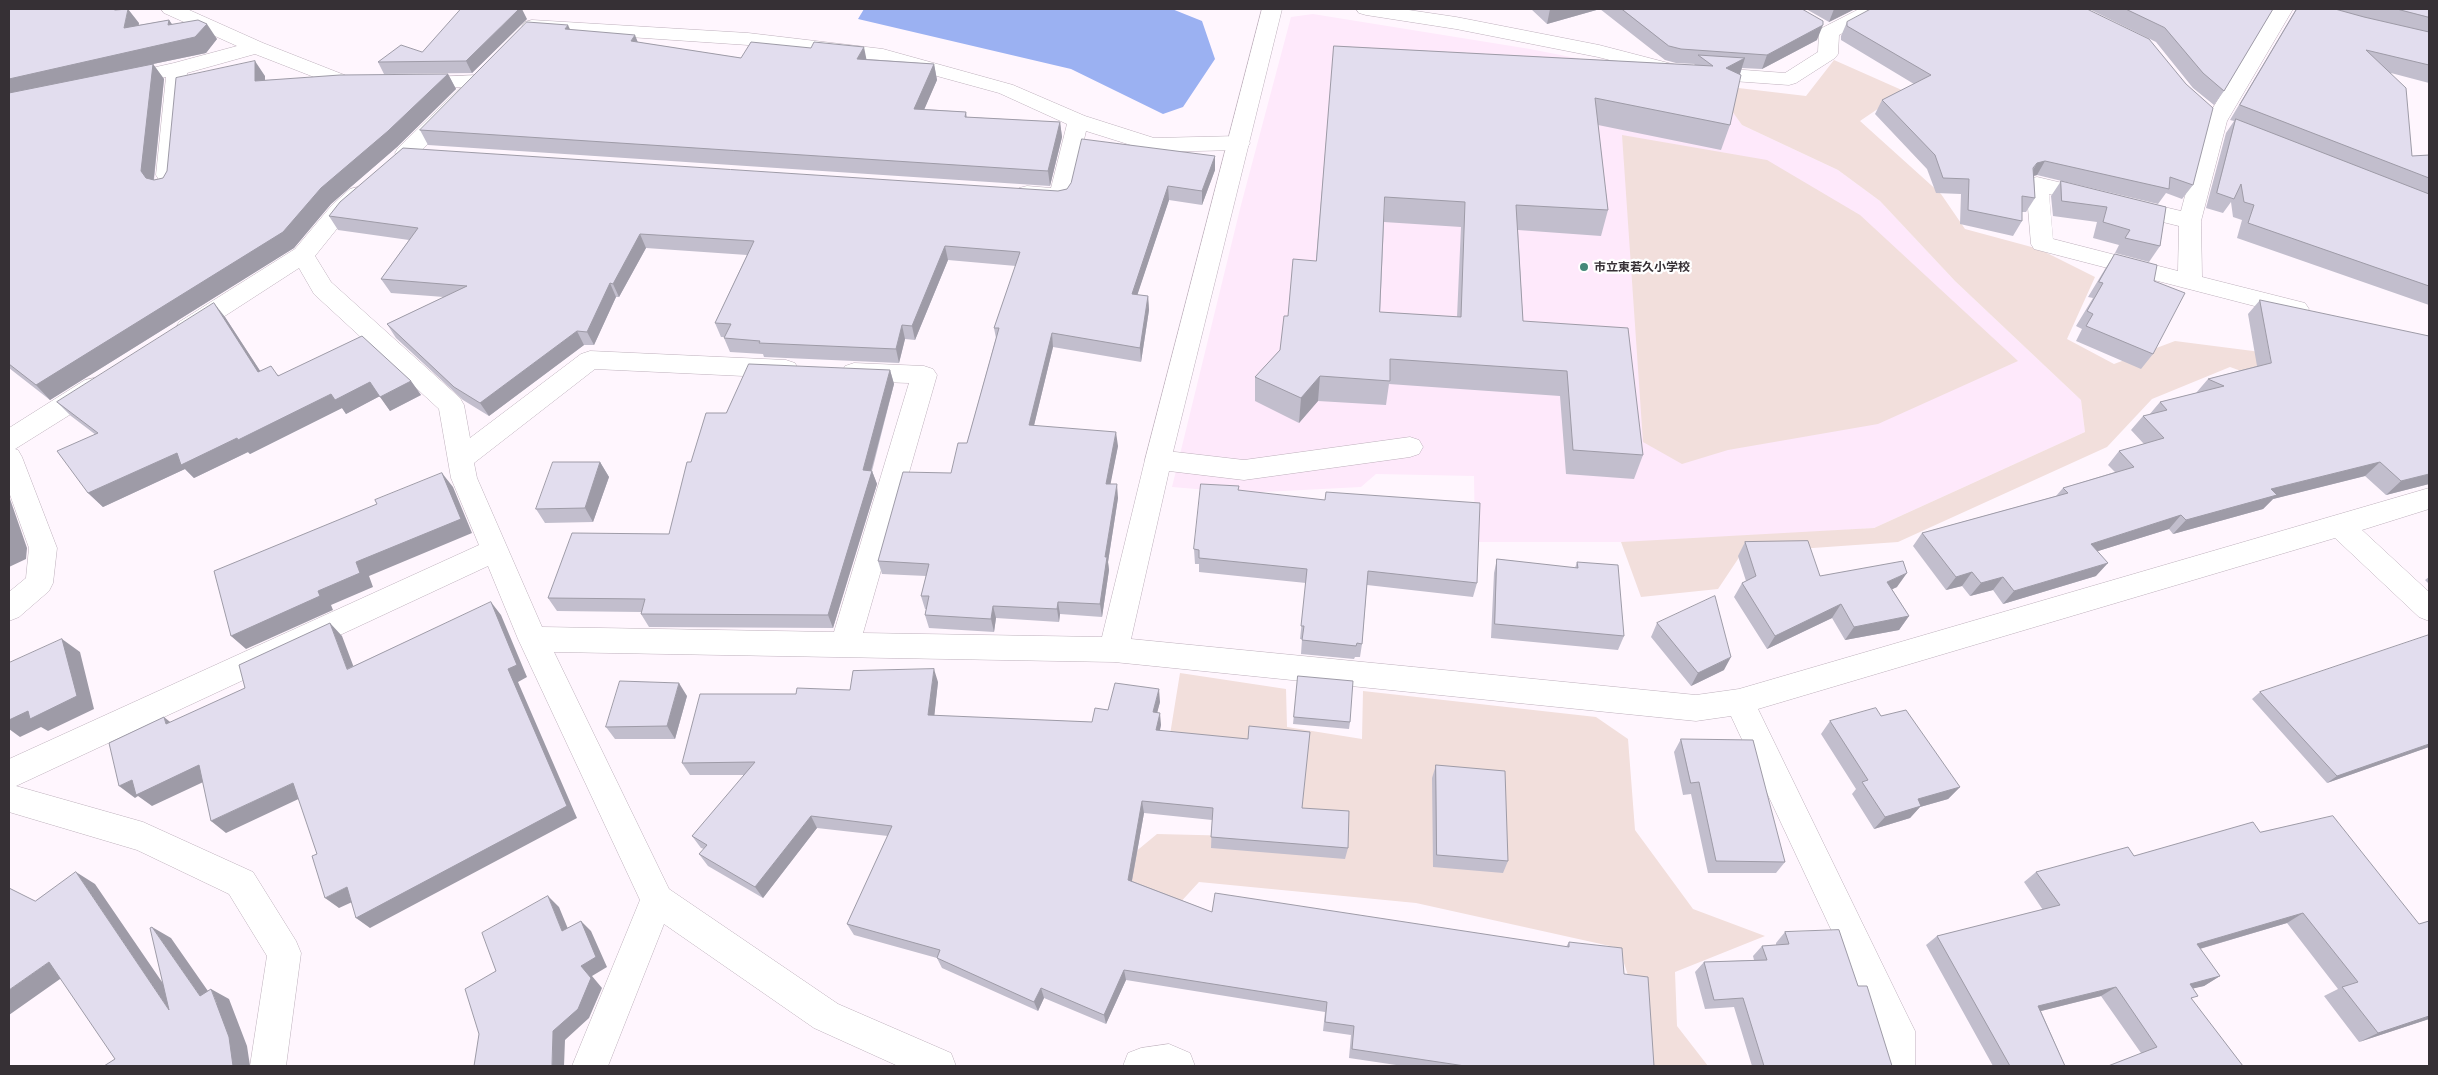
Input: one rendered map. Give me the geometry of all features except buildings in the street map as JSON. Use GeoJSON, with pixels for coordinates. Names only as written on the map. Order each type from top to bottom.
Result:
{"type":"FeatureCollection","features":[{"type":"Feature","properties":{"kind":"street"},"geometry":{"type":"LineString","coordinates":[[169,340],[303,255],[340,210],[392,165],[485,74],[388,82],[344,82],[256,47],[171,9]]}},
{"type":"Feature","properties":{"kind":"street"},"geometry":{"type":"LineString","coordinates":[[1114,650],[1158,460],[1272,9]]}},
{"type":"Feature","properties":{"kind":"street"},"geometry":{"type":"LineString","coordinates":[[1366,9],[1475,26],[1599,52],[1676,71],[1789,79],[1828,54],[1821,27],[1872,9]]}},
{"type":"Feature","properties":{"kind":"street"},"geometry":{"type":"LineString","coordinates":[[2190,282],[2190,222],[2210,116],[2283,9]]}},
{"type":"Feature","properties":{"kind":"street"},"geometry":{"type":"LineString","coordinates":[[519,40],[532,26],[748,39],[883,55],[1006,89],[1078,121],[1153,145],[1239,143]]}},
{"type":"Feature","properties":{"kind":"street"},"geometry":{"type":"LineString","coordinates":[[102,84],[177,69],[256,47]]}},
{"type":"Feature","properties":{"kind":"street"},"geometry":{"type":"LineString","coordinates":[[166,186],[177,69]]}},
{"type":"Feature","properties":{"kind":"street"},"geometry":{"type":"LineString","coordinates":[[1000,192],[1060,196],[1078,121]]}},
{"type":"Feature","properties":{"kind":"street"},"geometry":{"type":"LineString","coordinates":[[392,165],[436,155]]}},
{"type":"Feature","properties":{"kind":"street"},"geometry":{"type":"LineString","coordinates":[[2190,222],[2037,184],[2042,244],[2313,313]]}},
{"type":"Feature","properties":{"kind":"street"},"geometry":{"type":"LineString","coordinates":[[303,255],[322,288],[451,405],[464,478],[533,639],[657,900],[826,1016],[938,1066]]}},
{"type":"Feature","properties":{"kind":"street"},"geometry":{"type":"LineString","coordinates":[[461,459],[590,360],[924,375],[845,645]]}},
{"type":"Feature","properties":{"kind":"street"},"geometry":{"type":"LineString","coordinates":[[9,441],[110,377]]}},
{"type":"Feature","properties":{"kind":"street"},"geometry":{"type":"LineString","coordinates":[[1158,460],[1244,470],[1410,447]]}},
{"type":"Feature","properties":{"kind":"street"},"geometry":{"type":"LineString","coordinates":[[9,457],[43,548],[39,583],[9,609]]}},
{"type":"Feature","properties":{"kind":"street"},"geometry":{"type":"LineString","coordinates":[[533,639],[1114,650],[1696,708],[1739,702],[2429,499]]}},
{"type":"Feature","properties":{"kind":"street"},"geometry":{"type":"LineString","coordinates":[[2339,525],[2429,610]]}},
{"type":"Feature","properties":{"kind":"street"},"geometry":{"type":"LineString","coordinates":[[9,774],[496,550]]}},
{"type":"Feature","properties":{"kind":"street"},"geometry":{"type":"LineString","coordinates":[[1739,702],[1897,1031],[1897,1066]]}},
{"type":"Feature","properties":{"kind":"street"},"geometry":{"type":"LineString","coordinates":[[9,798],[142,837],[241,883],[284,953],[268,1066]]}},
{"type":"Feature","properties":{"kind":"street"},"geometry":{"type":"LineString","coordinates":[[590,1066],[657,900]]}},
{"type":"Feature","properties":{"kind":"street"},"geometry":{"type":"LineString","coordinates":[[1141,1066],[1169,1062],[1177,1066]]}},
{"type":"Feature","properties":{"kind":"shaded area","name":"市立東若久小学校"},"geometry":{"type":"Polygon","coordinates":[[[1313,14],[1530,49],[1713,85],[1742,125],[1838,170],[1880,201],[1955,281],[2081,400],[2085,432],[1874,528],[1674,542],[1475,542],[1474,476],[1376,474],[1361,487],[1244,493],[1172,487],[1241,205],[1291,17],[1313,14]]]}},
{"type":"Feature","properties":{"kind":"shaded area"},"geometry":{"type":"Polygon","coordinates":[[[1834,60],[1904,91],[1860,121],[1941,194],[1965,229],[2039,249],[2095,277],[2067,339],[2114,364],[2175,341],[2253,351],[2312,364],[2266,380],[2230,367],[2152,399],[2107,447],[1898,542],[1742,553],[1718,589],[1641,597],[1621,542],[1874,528],[2085,432],[2081,400],[1955,281],[1880,201],[1838,170],[1742,125],[1713,85],[1806,96],[1834,60]]]}},
{"type":"Feature","properties":{"kind":"shaded area"},"geometry":{"type":"Polygon","coordinates":[[[1622,135],[1767,160],[1860,215],[2018,361],[1878,424],[1728,450],[1682,464],[1643,442],[1622,135]]]}},
{"type":"Feature","properties":{"kind":"shaded area"},"geometry":{"type":"Polygon","coordinates":[[[1180,673],[1286,689],[1287,727],[1362,739],[1363,691],[1596,717],[1628,739],[1635,830],[1693,909],[1765,936],[1675,972],[1677,1026],[1708,1066],[1646,1066],[1645,1027],[1619,948],[1416,903],[1199,882],[1144,942],[1116,868],[1157,834],[1279,837],[1168,747],[1180,673]]]}},
{"type":"Feature","properties":{"kind":"water"},"geometry":{"type":"Polygon","coordinates":[[[864,9],[1172,9],[1202,21],[1215,59],[1183,107],[1163,114],[1071,69],[858,19],[864,9]]]}},
{"type":"Feature","properties":{"kind":"place","name":"市立東若久小学校"},"geometry":{"type":"Point","coordinates":[1584,267]}}]}
